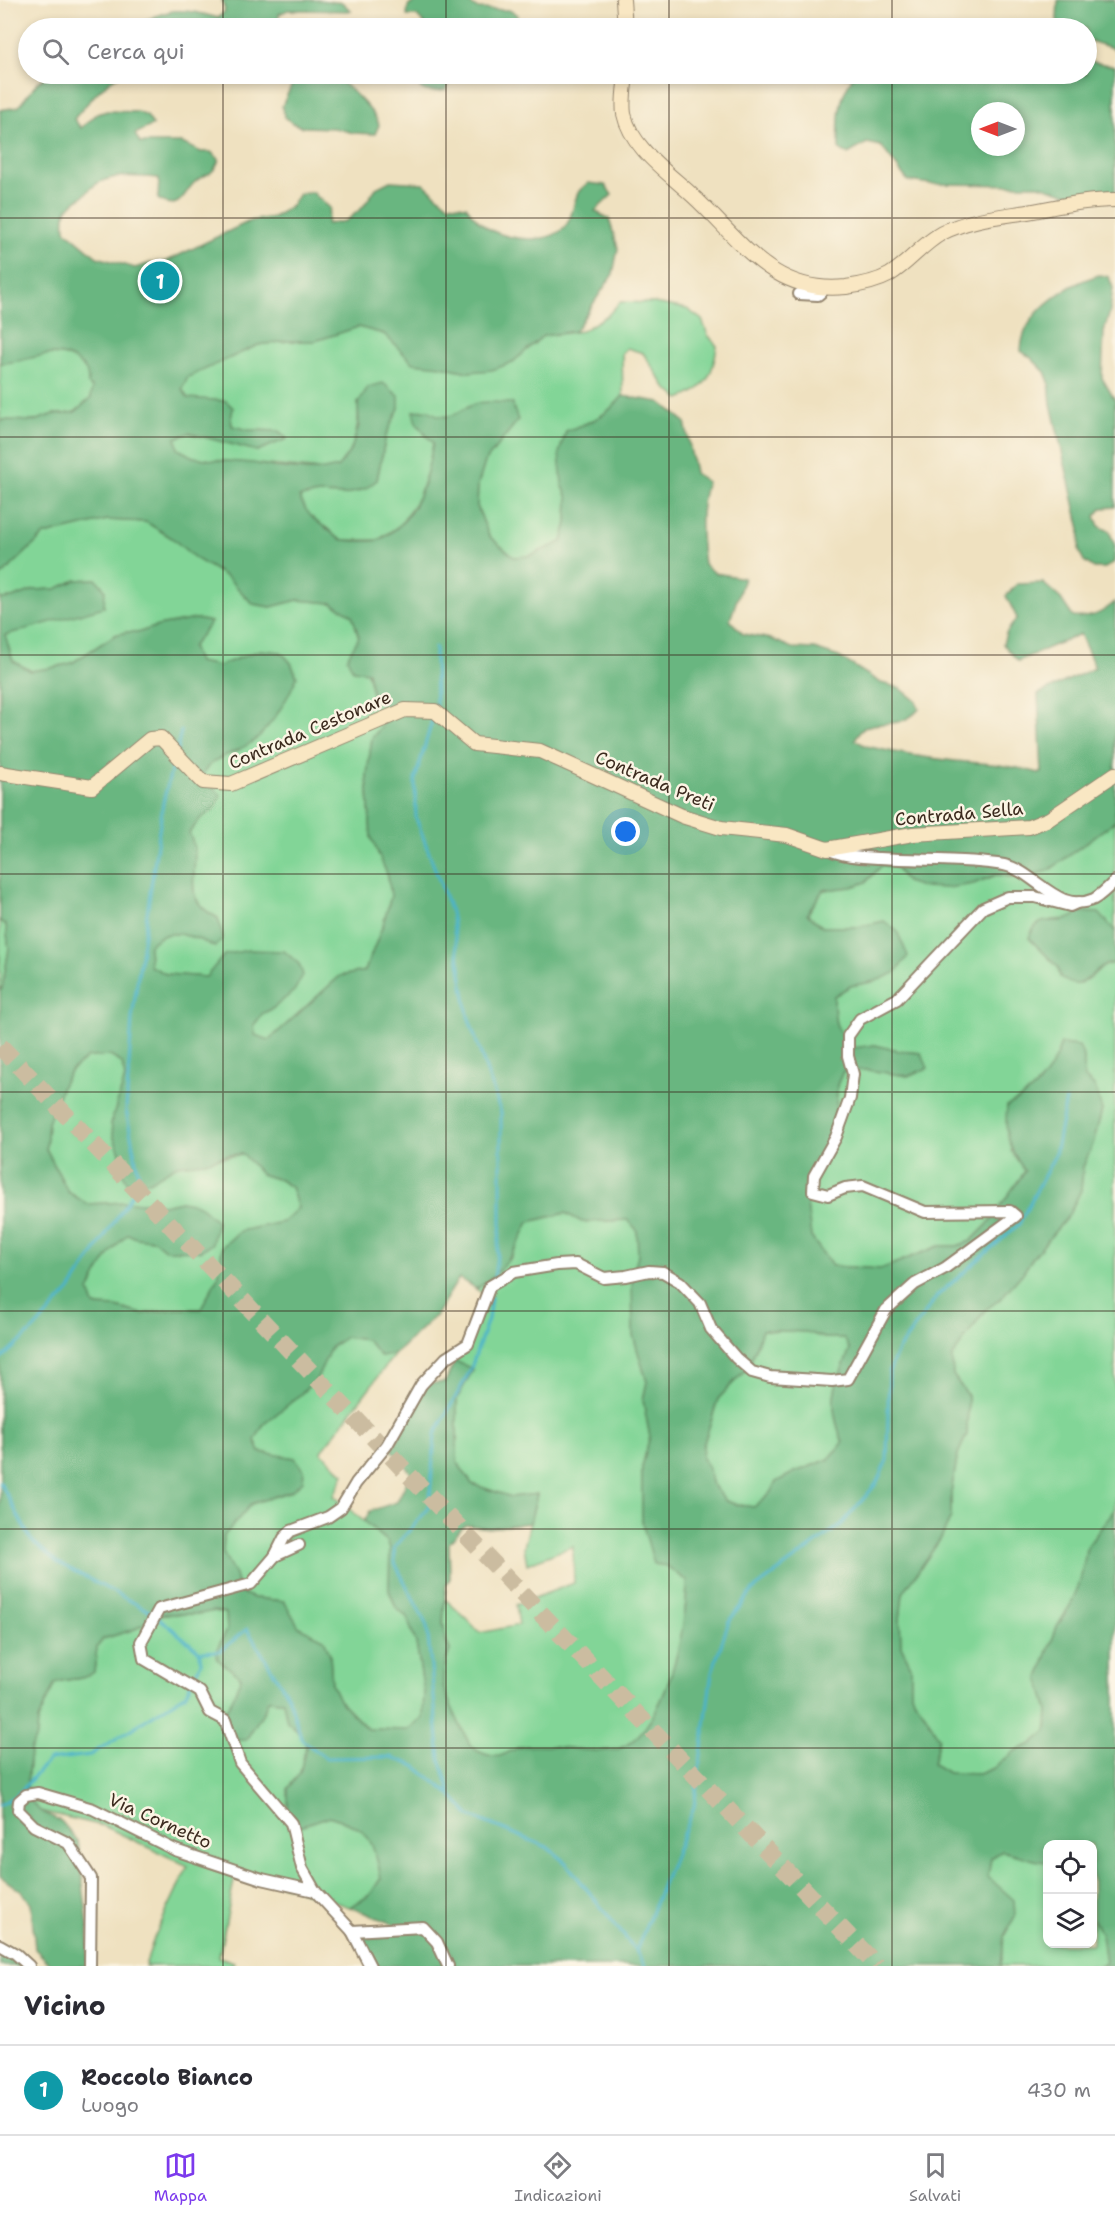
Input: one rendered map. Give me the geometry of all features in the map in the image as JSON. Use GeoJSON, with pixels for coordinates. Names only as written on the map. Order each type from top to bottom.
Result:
{"type":"FeatureCollection","features":[{"type":"Feature","properties":{"kind":"street"},"geometry":{"type":"LineString","coordinates":[[624,0],[625,18]]}},
{"type":"Feature","properties":{"kind":"street"},"geometry":{"type":"LineString","coordinates":[[625,84],[626,120],[632,133],[646,152],[714,215],[753,257],[788,279],[812,287],[856,286],[878,280],[900,267],[940,234],[972,221],[1073,203],[1115,200]]}},
{"type":"Feature","properties":{"kind":"street"},"geometry":{"type":"LineString","coordinates":[[799,294],[818,295],[826,288]]}},
{"type":"Feature","properties":{"kind":"street","name":"Contrada Cestonare"},"geometry":{"type":"LineString","coordinates":[[0,773],[92,787],[150,739],[161,738],[203,782],[231,784],[405,710],[431,711]]}},
{"type":"Feature","properties":{"kind":"street","name":"Contrada Preti"},"geometry":{"type":"LineString","coordinates":[[431,711],[474,744],[540,751],[682,816],[721,828],[787,835],[840,856],[914,861],[964,860],[1008,866],[1034,880],[1057,898],[1079,902]]}},
{"type":"Feature","properties":{"kind":"street","name":"Contrada Sella"},"geometry":{"type":"LineString","coordinates":[[827,849],[913,834],[1029,827],[1049,819],[1115,774]]}},
{"type":"Feature","properties":{"kind":"street"},"geometry":{"type":"LineString","coordinates":[[370,1966],[352,1931],[315,1891],[302,1868],[291,1823],[240,1764],[225,1720],[210,1712],[200,1692],[144,1659],[141,1642],[159,1609],[251,1584],[291,1531],[328,1517],[341,1508],[356,1483],[387,1445],[421,1385],[446,1358],[468,1344],[490,1286],[514,1272],[576,1264],[604,1278],[649,1271],[663,1272],[680,1282],[700,1303],[711,1329],[736,1358],[752,1372],[770,1377],[832,1381],[848,1379],[886,1311],[915,1284],[945,1268],[1016,1216],[1010,1211],[926,1212],[863,1186],[845,1188],[828,1195],[813,1191],[814,1176],[836,1137],[850,1098],[853,1074],[848,1056],[848,1036],[860,1019],[897,999],[983,908],[1008,897],[1035,897],[1070,906],[1095,898],[1115,881]]}},
{"type":"Feature","properties":{"kind":"street"},"geometry":{"type":"LineString","coordinates":[[274,1556],[299,1545]]}},
{"type":"Feature","properties":{"kind":"street","name":"Via Cornetto"},"geometry":{"type":"LineString","coordinates":[[90,1966],[91,1878],[68,1843],[34,1826],[18,1810],[20,1801],[26,1795],[38,1793],[93,1809],[175,1850],[262,1879],[315,1891]]}},
{"type":"Feature","properties":{"kind":"street"},"geometry":{"type":"LineString","coordinates":[[352,1931],[423,1927],[438,1942],[448,1966]]}},
{"type":"Feature","properties":{"kind":"street"},"geometry":{"type":"LineString","coordinates":[[0,1945],[16,1954],[29,1966]]}},
{"type":"Feature","properties":{"kind":"green space"},"geometry":{"type":"Polygon","coordinates":[[[222,0],[318,0],[343,3],[351,11],[288,10],[279,14],[279,18],[218,18],[225,11],[222,0]]]}},
{"type":"Feature","properties":{"kind":"green space"},"geometry":{"type":"Polygon","coordinates":[[[418,0],[465,0],[478,9],[509,10],[518,15],[517,18],[419,18],[407,16],[408,6],[418,0]]]}},
{"type":"Feature","properties":{"kind":"green space"},"geometry":{"type":"Polygon","coordinates":[[[1058,0],[1115,0],[1115,49],[1097,43],[1097,18],[1057,18],[1058,0]]]}},
{"type":"Feature","properties":{"kind":"green space"},"geometry":{"type":"Polygon","coordinates":[[[174,11],[193,12],[218,18],[151,18],[174,11]]]}},
{"type":"Feature","properties":{"kind":"green space"},"geometry":{"type":"Polygon","coordinates":[[[1097,63],[1115,66],[1115,192],[1068,194],[1039,185],[931,184],[908,181],[881,146],[867,143],[848,154],[839,149],[839,121],[844,94],[849,84],[1097,84],[1097,63]]]}},
{"type":"Feature","properties":{"kind":"green space"},"geometry":{"type":"Polygon","coordinates":[[[36,84],[107,84],[74,119],[81,128],[97,114],[107,111],[138,112],[147,116],[153,125],[135,134],[140,143],[182,143],[201,152],[211,152],[219,159],[212,171],[196,181],[177,203],[166,203],[158,199],[159,178],[120,177],[96,184],[67,209],[65,230],[97,257],[135,268],[165,262],[250,221],[274,217],[291,206],[299,194],[312,192],[330,208],[327,224],[346,221],[363,207],[376,188],[390,181],[423,183],[447,204],[466,206],[489,229],[510,237],[530,239],[549,236],[564,228],[578,193],[588,183],[605,185],[612,195],[595,211],[609,219],[618,248],[613,274],[575,331],[543,336],[513,362],[492,370],[468,372],[413,363],[384,334],[358,327],[315,341],[288,341],[258,345],[188,377],[182,389],[188,398],[226,401],[233,408],[232,426],[248,430],[279,431],[287,439],[257,451],[189,433],[176,438],[178,449],[193,457],[274,467],[324,470],[338,467],[351,450],[359,425],[358,403],[368,387],[383,383],[399,396],[399,408],[386,435],[377,480],[365,489],[345,495],[319,494],[299,497],[310,515],[338,538],[353,541],[378,540],[399,526],[414,506],[426,475],[433,443],[416,423],[413,411],[428,410],[447,417],[479,403],[512,403],[518,420],[485,462],[478,485],[477,506],[489,536],[514,557],[529,556],[562,542],[567,523],[568,498],[562,484],[559,453],[566,431],[598,418],[623,396],[660,402],[685,422],[695,473],[707,482],[702,502],[701,523],[704,564],[715,573],[744,578],[730,620],[743,634],[771,639],[792,648],[814,649],[839,657],[881,683],[900,688],[916,701],[919,709],[910,717],[892,723],[874,725],[860,731],[855,740],[866,746],[922,757],[997,765],[1039,773],[1042,773],[1038,694],[1095,668],[1080,634],[1018,661],[1003,644],[1006,633],[1017,618],[1006,596],[1017,584],[1043,583],[1061,599],[1073,617],[1096,614],[1115,602],[1115,821],[1048,871],[1027,876],[996,875],[973,884],[948,888],[922,887],[906,882],[896,867],[882,865],[866,882],[851,887],[823,890],[807,914],[823,927],[858,927],[884,921],[897,931],[908,956],[895,973],[876,981],[850,986],[834,996],[836,1025],[853,1048],[875,1045],[921,1053],[928,1068],[908,1076],[868,1070],[843,1071],[837,1085],[836,1112],[830,1148],[816,1167],[806,1196],[811,1237],[832,1266],[881,1269],[939,1246],[957,1246],[971,1241],[988,1224],[1025,1171],[1008,1141],[1007,1106],[1027,1094],[1041,1081],[1052,1065],[1061,1044],[1079,1046],[1084,1058],[1084,1077],[1095,1087],[1102,1110],[1093,1144],[1083,1167],[1081,1190],[1068,1216],[1022,1274],[999,1300],[985,1310],[952,1357],[953,1375],[968,1396],[967,1434],[958,1454],[951,1492],[951,1517],[941,1538],[903,1593],[900,1619],[901,1646],[911,1666],[911,1694],[939,1738],[933,1764],[948,1773],[979,1774],[994,1768],[1015,1751],[1032,1744],[1047,1731],[1048,1710],[1039,1678],[1047,1654],[1057,1627],[1071,1604],[1080,1582],[1087,1547],[1115,1509],[1115,1966],[1102,1966],[1105,1962],[1101,1935],[1097,1926],[1097,1840],[1043,1840],[1043,1861],[1002,1851],[991,1858],[988,1877],[1014,1900],[1015,1916],[1004,1936],[1001,1966],[374,1966],[358,1931],[398,1926],[350,1907],[370,1895],[381,1878],[372,1846],[361,1830],[330,1816],[297,1827],[288,1813],[288,1788],[300,1773],[306,1746],[297,1730],[287,1721],[283,1701],[268,1700],[246,1740],[228,1740],[219,1722],[233,1698],[241,1677],[217,1659],[218,1647],[227,1630],[226,1613],[214,1611],[199,1614],[163,1614],[135,1629],[103,1639],[97,1647],[94,1672],[85,1677],[55,1683],[38,1720],[37,1734],[30,1751],[26,1796],[40,1811],[61,1821],[78,1841],[89,1934],[87,1966],[52,1966],[35,1949],[31,1903],[22,1892],[0,1876],[0,990],[9,949],[6,925],[0,921],[0,599],[12,598],[34,590],[56,589],[76,580],[96,579],[105,589],[104,607],[5,635],[13,661],[31,671],[72,663],[115,635],[140,632],[196,619],[211,622],[192,647],[198,662],[219,666],[260,650],[281,652],[291,663],[297,677],[279,711],[268,726],[248,745],[212,763],[202,776],[221,795],[214,809],[200,819],[189,833],[194,846],[194,890],[197,900],[218,918],[223,938],[215,947],[182,935],[168,934],[149,945],[150,966],[166,974],[206,977],[224,955],[248,950],[284,951],[299,964],[303,975],[294,991],[272,1009],[263,1013],[254,1025],[255,1035],[269,1040],[340,976],[365,971],[383,925],[391,896],[388,876],[371,837],[367,775],[372,738],[384,723],[388,709],[373,697],[368,672],[353,670],[347,658],[359,637],[352,615],[332,603],[298,600],[271,607],[253,604],[227,577],[195,558],[172,538],[146,522],[107,520],[44,535],[0,577],[0,420],[34,421],[54,414],[75,412],[91,398],[92,388],[88,384],[84,367],[70,357],[50,354],[0,363],[0,110],[18,107],[36,84]],[[110,1056],[88,1057],[70,1071],[63,1083],[48,1123],[46,1149],[68,1192],[87,1204],[129,1202],[163,1205],[181,1201],[197,1204],[217,1221],[212,1244],[200,1251],[166,1250],[154,1240],[136,1238],[128,1234],[110,1253],[89,1291],[94,1306],[116,1307],[142,1314],[176,1309],[201,1309],[219,1275],[222,1247],[240,1231],[283,1222],[298,1208],[291,1187],[280,1180],[261,1174],[243,1154],[177,1165],[149,1182],[128,1184],[121,1170],[120,1152],[111,1123],[125,1078],[122,1063],[110,1056]],[[565,1213],[529,1222],[514,1251],[494,1276],[476,1289],[459,1278],[436,1315],[395,1354],[380,1356],[367,1340],[346,1337],[331,1347],[316,1380],[264,1424],[255,1440],[260,1452],[295,1458],[304,1470],[303,1481],[291,1491],[251,1504],[224,1536],[223,1553],[235,1575],[239,1592],[254,1598],[284,1601],[299,1627],[324,1639],[330,1655],[332,1685],[339,1700],[367,1729],[408,1730],[423,1718],[424,1692],[416,1643],[407,1617],[396,1608],[389,1590],[390,1548],[387,1541],[364,1521],[370,1511],[397,1502],[411,1473],[392,1450],[427,1384],[445,1382],[455,1361],[473,1369],[457,1399],[457,1462],[472,1484],[511,1497],[537,1494],[530,1523],[489,1528],[465,1525],[449,1543],[450,1578],[446,1586],[443,1622],[445,1640],[450,1650],[444,1669],[444,1689],[470,1744],[482,1753],[493,1756],[528,1746],[599,1751],[618,1749],[640,1734],[664,1695],[679,1646],[687,1581],[667,1566],[654,1564],[642,1522],[642,1467],[650,1437],[643,1400],[647,1382],[633,1335],[632,1279],[638,1255],[637,1230],[628,1220],[582,1222],[565,1213]],[[762,1330],[749,1366],[718,1399],[703,1446],[702,1458],[709,1469],[711,1483],[726,1501],[754,1507],[770,1493],[776,1482],[829,1459],[843,1443],[835,1416],[834,1396],[839,1376],[850,1350],[844,1338],[824,1338],[807,1332],[762,1330]]]}},
{"type":"Feature","properties":{"kind":"green space"},"geometry":{"type":"Polygon","coordinates":[[[292,84],[343,84],[364,103],[379,125],[375,134],[354,133],[334,128],[302,127],[292,123],[284,116],[282,106],[292,84]]]}},
{"type":"Feature","properties":{"kind":"green space"},"geometry":{"type":"Polygon","coordinates":[[[416,84],[449,84],[446,90],[435,92],[426,91],[416,84]]]}},
{"type":"Feature","properties":{"kind":"green space"},"geometry":{"type":"Polygon","coordinates":[[[1099,275],[1109,277],[1113,288],[1104,332],[1102,378],[1115,400],[1115,507],[1102,508],[1095,516],[1099,526],[1109,531],[1115,546],[1114,562],[1105,568],[1094,568],[1084,561],[1079,551],[1080,529],[1051,404],[1049,382],[1045,372],[1021,351],[1023,337],[1029,324],[1048,302],[1073,286],[1099,275]]]}},
{"type":"Feature","properties":{"kind":"green space"},"geometry":{"type":"Polygon","coordinates":[[[620,302],[654,303],[687,309],[702,320],[708,335],[717,346],[711,373],[696,391],[679,399],[666,388],[643,353],[627,348],[622,353],[623,396],[598,418],[566,431],[562,484],[568,498],[567,523],[562,542],[529,556],[515,558],[489,536],[477,506],[478,485],[485,462],[517,420],[438,416],[424,434],[434,442],[418,498],[401,524],[378,540],[342,540],[306,512],[299,497],[319,494],[345,495],[377,480],[386,435],[399,408],[358,403],[357,428],[353,446],[344,461],[333,469],[212,460],[193,457],[178,449],[176,438],[189,433],[257,451],[286,439],[279,431],[248,430],[232,426],[233,408],[226,401],[188,399],[182,389],[188,377],[258,345],[288,341],[315,341],[358,327],[384,334],[396,344],[442,366],[469,372],[543,336],[582,331],[608,315],[620,302]]]}},
{"type":"Feature","properties":{"kind":"green space"},"geometry":{"type":"Polygon","coordinates":[[[43,354],[63,355],[78,362],[88,373],[88,384],[92,388],[91,398],[75,412],[54,414],[34,421],[0,420],[0,363],[43,354]]]}},
{"type":"Feature","properties":{"kind":"green space"},"geometry":{"type":"Polygon","coordinates":[[[107,520],[146,522],[172,538],[195,558],[227,577],[253,604],[271,607],[298,600],[332,603],[353,615],[373,697],[388,709],[384,723],[372,738],[367,775],[371,837],[388,876],[391,896],[383,925],[365,971],[340,976],[269,1040],[255,1035],[254,1025],[263,1013],[272,1009],[206,977],[166,974],[150,966],[149,945],[162,936],[174,934],[196,939],[215,947],[218,918],[197,900],[193,880],[193,846],[188,833],[200,819],[214,809],[201,776],[206,766],[223,756],[238,751],[297,677],[291,663],[281,652],[241,657],[219,666],[197,662],[192,647],[211,622],[196,619],[140,632],[115,635],[72,663],[51,668],[31,671],[13,661],[4,635],[66,617],[105,590],[96,579],[76,580],[56,589],[34,590],[12,598],[0,599],[0,577],[44,535],[107,520]]]}},
{"type":"Feature","properties":{"kind":"green space"},"geometry":{"type":"Polygon","coordinates":[[[1115,821],[1115,931],[1107,921],[1051,920],[1029,938],[1058,967],[1060,977],[1079,984],[1100,969],[1115,963],[1115,1509],[1087,1547],[1081,1582],[1057,1627],[1039,1678],[1048,1710],[1047,1731],[1032,1744],[1015,1751],[994,1768],[979,1774],[948,1773],[933,1764],[939,1738],[911,1694],[911,1666],[901,1646],[900,1619],[903,1593],[941,1538],[951,1517],[951,1492],[958,1454],[967,1434],[968,1396],[953,1375],[951,1357],[985,1310],[999,1300],[1022,1274],[1068,1216],[1081,1190],[1083,1167],[1093,1144],[1102,1110],[1095,1087],[1084,1077],[1084,1058],[1061,1044],[1052,1065],[1041,1081],[1027,1094],[1007,1106],[1011,1151],[1025,1171],[988,1224],[971,1241],[957,1246],[939,1246],[881,1269],[832,1266],[811,1237],[806,1196],[816,1167],[830,1147],[836,1112],[837,1085],[843,1071],[868,1070],[908,1076],[921,1053],[875,1045],[853,1049],[836,1025],[834,996],[850,986],[876,981],[884,921],[858,927],[822,927],[807,915],[823,890],[851,887],[866,882],[882,865],[896,867],[906,882],[948,888],[973,884],[996,875],[1010,877],[1048,871],[1115,821]]]}},
{"type":"Feature","properties":{"kind":"green space"},"geometry":{"type":"Polygon","coordinates":[[[1079,912],[1099,913],[1115,931],[1115,963],[1104,965],[1082,982],[1073,984],[1060,977],[1058,967],[1029,938],[1038,924],[1064,920],[1079,912]]]}},
{"type":"Feature","properties":{"kind":"green space"},"geometry":{"type":"Polygon","coordinates":[[[0,921],[6,925],[9,949],[0,990],[0,921]]]}},
{"type":"Feature","properties":{"kind":"green space"},"geometry":{"type":"Polygon","coordinates":[[[110,1056],[122,1062],[125,1078],[111,1123],[120,1152],[122,1170],[166,1171],[177,1165],[244,1154],[261,1174],[280,1180],[291,1187],[298,1208],[283,1222],[240,1231],[222,1247],[219,1275],[201,1309],[176,1309],[142,1314],[116,1307],[94,1306],[89,1291],[101,1267],[116,1246],[129,1233],[137,1238],[154,1240],[166,1250],[181,1201],[163,1205],[129,1202],[87,1204],[68,1192],[46,1148],[48,1123],[70,1071],[88,1057],[110,1056]]]}},
{"type":"Feature","properties":{"kind":"green space"},"geometry":{"type":"Polygon","coordinates":[[[566,1213],[582,1222],[628,1220],[637,1230],[638,1255],[633,1295],[633,1335],[647,1382],[643,1400],[650,1437],[642,1467],[642,1522],[648,1540],[667,1566],[687,1581],[686,1600],[679,1646],[664,1695],[640,1734],[618,1749],[599,1751],[528,1746],[493,1756],[472,1747],[444,1690],[444,1669],[450,1650],[444,1625],[445,1599],[480,1633],[519,1625],[516,1605],[574,1583],[573,1546],[527,1564],[524,1547],[537,1494],[511,1497],[472,1484],[457,1462],[457,1398],[473,1370],[455,1361],[490,1299],[476,1289],[510,1259],[529,1222],[566,1213]]]}},
{"type":"Feature","properties":{"kind":"green space"},"geometry":{"type":"Polygon","coordinates":[[[762,1330],[807,1332],[824,1338],[844,1338],[850,1350],[839,1376],[834,1396],[835,1416],[843,1443],[829,1459],[776,1482],[770,1493],[754,1507],[726,1501],[711,1482],[709,1469],[702,1458],[703,1446],[718,1399],[749,1366],[762,1330]]]}},
{"type":"Feature","properties":{"kind":"green space"},"geometry":{"type":"Polygon","coordinates":[[[345,1337],[367,1340],[380,1356],[395,1354],[321,1452],[344,1474],[334,1496],[387,1541],[390,1548],[389,1590],[396,1608],[407,1617],[416,1643],[424,1692],[423,1718],[408,1730],[368,1729],[339,1700],[332,1685],[330,1655],[324,1639],[299,1627],[284,1601],[254,1598],[239,1592],[235,1575],[223,1553],[224,1535],[251,1504],[291,1491],[295,1458],[260,1452],[255,1440],[264,1424],[316,1380],[331,1347],[345,1337]]]}},
{"type":"Feature","properties":{"kind":"green space"},"geometry":{"type":"Polygon","coordinates":[[[214,1611],[226,1613],[227,1630],[218,1647],[217,1659],[241,1677],[233,1698],[219,1722],[264,1711],[268,1700],[283,1701],[287,1721],[297,1730],[306,1746],[300,1773],[288,1788],[297,1827],[330,1816],[358,1828],[365,1834],[372,1846],[381,1878],[370,1895],[350,1907],[236,1870],[219,1957],[234,1962],[232,1966],[145,1966],[154,1938],[188,1866],[104,1826],[40,1811],[26,1796],[30,1751],[37,1734],[38,1720],[55,1683],[85,1677],[94,1672],[97,1647],[103,1639],[135,1629],[163,1614],[199,1614],[214,1611]]]}},
{"type":"Feature","properties":{"kind":"green space"},"geometry":{"type":"Polygon","coordinates":[[[1002,1851],[1043,1861],[1043,1948],[1097,1948],[1097,1926],[1101,1935],[1105,1962],[1102,1966],[1001,1966],[1004,1936],[1015,1916],[988,1877],[991,1858],[1002,1851]]]}},
{"type":"Feature","properties":{"kind":"green space"},"geometry":{"type":"Polygon","coordinates":[[[0,1945],[21,1966],[0,1966],[0,1945]]]}},
{"type":"Feature","properties":{"kind":"waterway"},"geometry":{"type":"LineString","coordinates":[[435,647],[436,708]]}},
{"type":"Feature","properties":{"kind":"waterway"},"geometry":{"type":"LineString","coordinates":[[434,714],[415,780],[416,818],[451,912],[468,1016],[501,1113],[501,1224],[494,1279]]}},
{"type":"Feature","properties":{"kind":"waterway"},"geometry":{"type":"LineString","coordinates":[[177,750],[181,731]]}},
{"type":"Feature","properties":{"kind":"waterway"},"geometry":{"type":"LineString","coordinates":[[0,1360],[33,1330],[70,1290],[140,1182],[126,1110],[132,1018],[163,803],[174,759]]}},
{"type":"Feature","properties":{"kind":"waterway"},"geometry":{"type":"LineString","coordinates":[[636,1951],[694,1807],[712,1672],[729,1621],[753,1590],[842,1524],[876,1484],[887,1460],[889,1372],[898,1350],[938,1295],[1019,1224],[1055,1155],[1066,1100]]}},
{"type":"Feature","properties":{"kind":"waterway"},"geometry":{"type":"LineString","coordinates":[[451,1795],[440,1759],[427,1626],[395,1563],[394,1548],[429,1508],[435,1434],[470,1371],[488,1319],[491,1298]]}},
{"type":"Feature","properties":{"kind":"waterway"},"geometry":{"type":"LineString","coordinates":[[0,1482],[31,1540],[57,1562],[153,1613]]}},
{"type":"Feature","properties":{"kind":"waterway"},"geometry":{"type":"LineString","coordinates":[[158,1617],[200,1652],[220,1651],[247,1629],[288,1696],[302,1740],[326,1758],[391,1757],[415,1766],[451,1795],[470,1816],[547,1847],[566,1863],[636,1951],[645,1966]]}},
{"type":"Feature","properties":{"kind":"waterway"},"geometry":{"type":"LineString","coordinates":[[0,1805],[18,1794],[49,1760],[90,1755],[185,1695],[201,1663],[200,1652]]}},
{"type":"Feature","properties":{"kind":"tunnel"},"geometry":{"type":"LineString","coordinates":[[0,1046],[877,1966]]}},
{"type":"Feature","properties":{"kind":"place","name":"Roccolo Bianco"},"geometry":{"type":"Point","coordinates":[160,281]}}]}
